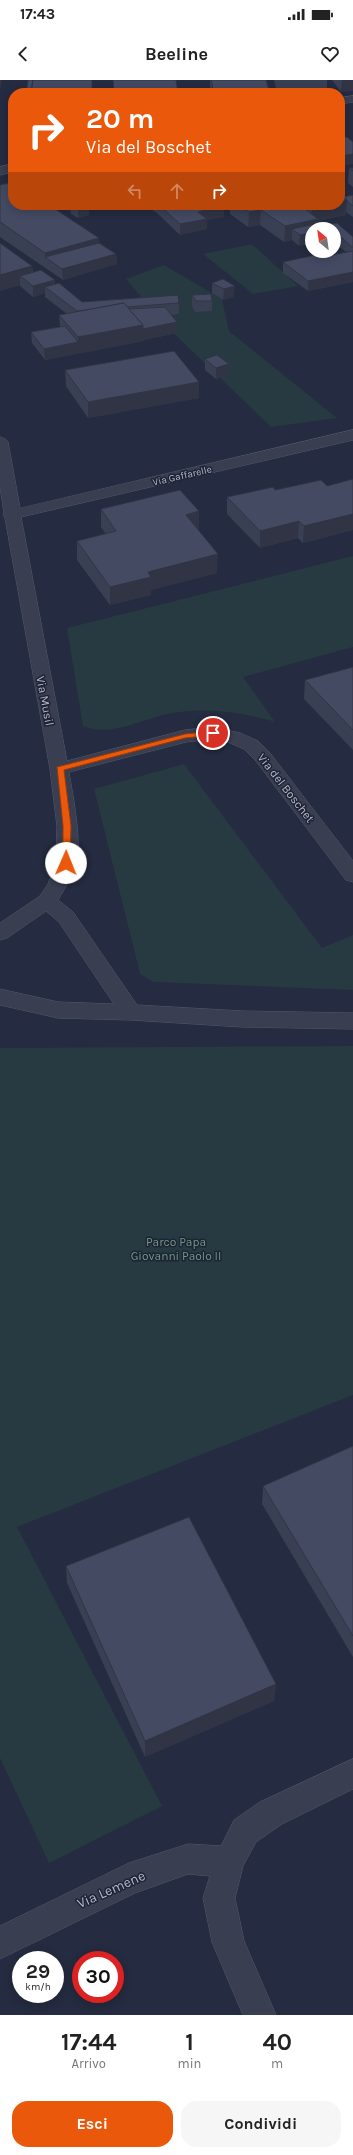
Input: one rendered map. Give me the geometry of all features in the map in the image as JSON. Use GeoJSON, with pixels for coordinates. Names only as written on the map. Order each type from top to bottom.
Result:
{"type":"FeatureCollection","features":[{"type":"Feature","properties":{"kind":"street","name":"Via Gaffarelle"},"geometry":{"type":"LineString","coordinates":[[11,515],[353,435]]}},
{"type":"Feature","properties":{"kind":"street","name":"Via Musil"},"geometry":{"type":"LineString","coordinates":[[0,442],[11,515],[59,769],[67,826],[66,863],[58,884],[47,901],[0,933]]}},
{"type":"Feature","properties":{"kind":"street","name":"Via del Boschet"},"geometry":{"type":"LineString","coordinates":[[59,769],[185,736],[213,733],[233,737],[251,745],[263,757],[353,875]]}},
{"type":"Feature","properties":{"kind":"street"},"geometry":{"type":"LineString","coordinates":[[47,901],[66,918],[131,1012]]}},
{"type":"Feature","properties":{"kind":"street"},"geometry":{"type":"LineString","coordinates":[[0,996],[58,1010],[131,1012],[242,1019],[353,1021]]}},
{"type":"Feature","properties":{"kind":"street"},"geometry":{"type":"LineString","coordinates":[[260,2015],[228,1942],[219,1898],[229,1862],[245,1831],[271,1812],[353,1774]]}},
{"type":"Feature","properties":{"kind":"street","name":"Via Lemene"},"geometry":{"type":"LineString","coordinates":[[0,1943],[129,1879],[188,1859],[229,1862]]}},
{"type":"Feature","properties":{"kind":"green space"},"geometry":{"type":"Polygon","coordinates":[[[252,244],[298,286],[253,294],[203,254],[252,244]]]}},
{"type":"Feature","properties":{"kind":"green space"},"geometry":{"type":"Polygon","coordinates":[[[164,265],[222,299],[229,331],[337,418],[271,427],[164,324],[126,279],[164,265]]]}},
{"type":"Feature","properties":{"kind":"green space"},"geometry":{"type":"Polygon","coordinates":[[[353,556],[353,647],[243,677],[275,722],[237,713],[198,710],[161,715],[128,726],[105,730],[83,726],[67,628],[353,556]]]}},
{"type":"Feature","properties":{"kind":"green space"},"geometry":{"type":"Polygon","coordinates":[[[184,764],[322,948],[353,935],[353,990],[153,982],[140,974],[94,789],[184,764]]]}},
{"type":"Feature","properties":{"kind":"green space","name":"Parco Papa Giovanni Paolo II"},"geometry":{"type":"Polygon","coordinates":[[[353,1046],[353,1395],[17,1527],[162,1806],[49,1863],[0,1758],[0,1048],[353,1046]]]}},
{"type":"Feature","properties":{"kind":"building"},"geometry":{"type":"Polygon","coordinates":[[[28,80],[33,80],[32,88],[27,88],[28,80]]]}},
{"type":"Feature","properties":{"kind":"building"},"geometry":{"type":"Polygon","coordinates":[[[33,80],[92,80],[92,88],[32,88],[33,80]]]}},
{"type":"Feature","properties":{"kind":"building"},"geometry":{"type":"Polygon","coordinates":[[[113,80],[176,80],[177,88],[114,88],[113,80]]]}},
{"type":"Feature","properties":{"kind":"building"},"geometry":{"type":"Polygon","coordinates":[[[211,80],[266,80],[268,88],[213,88],[211,80]]]}},
{"type":"Feature","properties":{"kind":"building"},"geometry":{"type":"Polygon","coordinates":[[[345,137],[347,137],[353,142],[353,154],[345,155],[345,137]]]}},
{"type":"Feature","properties":{"kind":"building"},"geometry":{"type":"Polygon","coordinates":[[[8,183],[8,210],[57,210],[99,238],[45,253],[0,222],[0,185],[8,183]]]}},
{"type":"Feature","properties":{"kind":"building"},"geometry":{"type":"Polygon","coordinates":[[[353,195],[353,206],[347,201],[345,197],[353,195]]]}},
{"type":"Feature","properties":{"kind":"building"},"geometry":{"type":"Polygon","coordinates":[[[165,210],[207,210],[198,212],[207,219],[180,224],[165,210]]]}},
{"type":"Feature","properties":{"kind":"building"},"geometry":{"type":"Polygon","coordinates":[[[246,210],[261,210],[249,212],[246,210]]]}},
{"type":"Feature","properties":{"kind":"building"},"geometry":{"type":"Polygon","coordinates":[[[261,210],[306,210],[318,219],[285,226],[261,210]]]}},
{"type":"Feature","properties":{"kind":"building"},"geometry":{"type":"Polygon","coordinates":[[[305,226],[305,234],[300,235],[292,229],[305,226]]]}},
{"type":"Feature","properties":{"kind":"building"},"geometry":{"type":"Polygon","coordinates":[[[341,226],[353,237],[352,247],[341,237],[341,226]]]}},
{"type":"Feature","properties":{"kind":"building"},"geometry":{"type":"Polygon","coordinates":[[[0,243],[32,266],[0,275],[0,243]]]}},
{"type":"Feature","properties":{"kind":"building"},"geometry":{"type":"Polygon","coordinates":[[[99,243],[116,254],[62,269],[45,257],[99,243]]]}},
{"type":"Feature","properties":{"kind":"building"},"geometry":{"type":"Polygon","coordinates":[[[353,251],[353,272],[308,281],[283,262],[305,257],[341,258],[341,253],[353,251]]]}},
{"type":"Feature","properties":{"kind":"building"},"geometry":{"type":"Polygon","coordinates":[[[41,270],[55,280],[33,286],[20,276],[41,270]]]}},
{"type":"Feature","properties":{"kind":"building"},"geometry":{"type":"Polygon","coordinates":[[[223,279],[235,286],[224,289],[212,283],[223,279]]]}},
{"type":"Feature","properties":{"kind":"building"},"geometry":{"type":"Polygon","coordinates":[[[59,283],[82,302],[178,295],[179,303],[127,307],[124,303],[77,311],[45,287],[59,283]]]}},
{"type":"Feature","properties":{"kind":"building"},"geometry":{"type":"Polygon","coordinates":[[[211,294],[212,301],[196,301],[192,295],[211,294]]]}},
{"type":"Feature","properties":{"kind":"building"},"geometry":{"type":"Polygon","coordinates":[[[124,303],[143,325],[78,337],[59,315],[124,303]]]}},
{"type":"Feature","properties":{"kind":"building"},"geometry":{"type":"Polygon","coordinates":[[[165,307],[177,322],[143,329],[143,325],[129,309],[165,307]]]}},
{"type":"Feature","properties":{"kind":"building"},"geometry":{"type":"Polygon","coordinates":[[[65,326],[78,342],[44,349],[31,332],[65,326]]]}},
{"type":"Feature","properties":{"kind":"building"},"geometry":{"type":"Polygon","coordinates":[[[174,351],[199,382],[88,402],[65,370],[174,351]]]}},
{"type":"Feature","properties":{"kind":"building"},"geometry":{"type":"Polygon","coordinates":[[[217,355],[229,364],[216,368],[205,359],[217,355]]]}},
{"type":"Feature","properties":{"kind":"building"},"geometry":{"type":"Polygon","coordinates":[[[353,479],[353,514],[304,526],[299,521],[260,531],[227,497],[273,487],[275,490],[321,480],[327,486],[353,479]]]}},
{"type":"Feature","properties":{"kind":"building"},"geometry":{"type":"Polygon","coordinates":[[[180,490],[199,511],[186,515],[218,554],[148,572],[151,577],[110,587],[77,541],[116,531],[101,509],[180,490]]]}},
{"type":"Feature","properties":{"kind":"building"},"geometry":{"type":"Polygon","coordinates":[[[353,667],[353,730],[305,680],[353,667]]]}},
{"type":"Feature","properties":{"kind":"building"},"geometry":{"type":"Polygon","coordinates":[[[353,1446],[353,1636],[263,1486],[353,1446]]]}},
{"type":"Feature","properties":{"kind":"building"},"geometry":{"type":"Polygon","coordinates":[[[189,1517],[276,1684],[145,1741],[66,1566],[189,1517]]]}},
{"type":"Feature","properties":{"kind":"route"},"geometry":{"type":"LineString","coordinates":[[66,863],[67,826],[59,769],[185,736],[213,733]]}}]}
